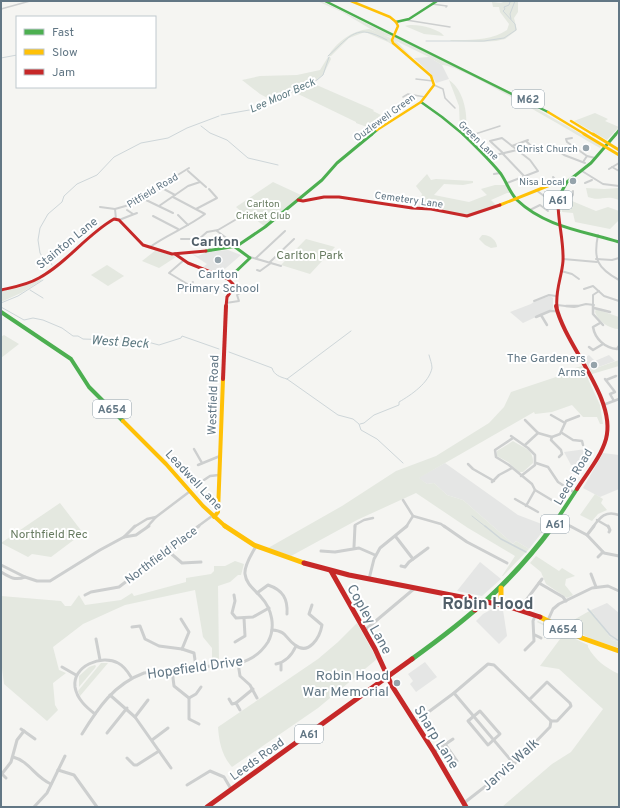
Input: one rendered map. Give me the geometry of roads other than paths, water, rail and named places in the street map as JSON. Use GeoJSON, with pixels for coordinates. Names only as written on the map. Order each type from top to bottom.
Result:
{"type":"FeatureCollection","features":[{"type":"Feature","properties":{"kind":"main road","name":"M62"},"geometry":{"type":"LineString","coordinates":[[325,1],[391,31]]}},
{"type":"Feature","properties":{"kind":"main road","name":"M62"},"geometry":{"type":"LineString","coordinates":[[330,1],[552,111],[619,150]]}},
{"type":"Feature","properties":{"kind":"main road"},"geometry":{"type":"LineString","coordinates":[[351,1],[396,22],[406,20],[437,1]]}},
{"type":"Feature","properties":{"kind":"main road"},"geometry":{"type":"LineString","coordinates":[[396,22],[398,26],[392,40],[393,43],[426,71],[434,83]]}},
{"type":"Feature","properties":{"kind":"main road","name":"M62"},"geometry":{"type":"LineString","coordinates":[[401,36],[546,111],[619,154]]}},
{"type":"Feature","properties":{"kind":"main road","name":"Ouzlewell Green"},"geometry":{"type":"LineString","coordinates":[[236,246],[265,227],[298,200],[322,180],[338,162],[378,129],[421,102],[434,83]]}},
{"type":"Feature","properties":{"kind":"main road","name":"Green Lane"},"geometry":{"type":"LineString","coordinates":[[421,102],[437,112],[487,158],[500,173],[516,199]]}},
{"type":"Feature","properties":{"kind":"main road","name":"A61"},"geometry":{"type":"LineString","coordinates":[[564,184],[582,171],[619,130]]}},
{"type":"Feature","properties":{"kind":"main road"},"geometry":{"type":"LineString","coordinates":[[558,183],[564,184]]}},
{"type":"Feature","properties":{"kind":"main road","name":"Cemetery Lane"},"geometry":{"type":"LineString","coordinates":[[298,200],[339,197],[412,208],[431,209],[468,216],[558,183]]}},
{"type":"Feature","properties":{"kind":"main road","name":"Leeds Road"},"geometry":{"type":"LineString","coordinates":[[231,789],[449,633],[501,588],[528,558],[557,520],[575,493],[605,439],[608,422],[603,405],[588,373],[565,333],[556,305],[556,296],[563,259],[557,212],[558,199],[564,184]]}},
{"type":"Feature","properties":{"kind":"main road"},"geometry":{"type":"LineString","coordinates":[[516,199],[547,221],[559,226],[598,235],[619,242]]}},
{"type":"Feature","properties":{"kind":"main road"},"geometry":{"type":"LineString","coordinates":[[117,219],[138,241],[149,248],[175,254],[236,246],[250,257],[228,279],[184,260],[175,254]]}},
{"type":"Feature","properties":{"kind":"main road","name":"Stainton Lane"},"geometry":{"type":"LineString","coordinates":[[2,289],[24,284],[42,276],[97,231],[117,219]]}},
{"type":"Feature","properties":{"kind":"main road","name":"Westfield Road"},"geometry":{"type":"LineString","coordinates":[[213,517],[218,512],[226,303],[227,297],[235,286],[228,279]]}},
{"type":"Feature","properties":{"kind":"main road","name":"Leadwell Lane"},"geometry":{"type":"LineString","coordinates":[[1,312],[71,359],[92,390],[166,464],[189,492],[213,517],[236,535],[256,546],[330,571],[486,601]]}},
{"type":"Feature","properties":{"kind":"main road","name":"Copley Lane"},"geometry":{"type":"LineString","coordinates":[[330,571],[364,630],[388,678]]}},
{"type":"Feature","properties":{"kind":"main road"},"geometry":{"type":"LineString","coordinates":[[501,588],[501,598],[507,606]]}},
{"type":"Feature","properties":{"kind":"main road"},"geometry":{"type":"LineString","coordinates":[[469,597],[475,603],[476,610]]}},
{"type":"Feature","properties":{"kind":"main road","name":"A654"},"geometry":{"type":"LineString","coordinates":[[486,601],[536,615],[582,638],[619,651]]}},
{"type":"Feature","properties":{"kind":"main road","name":"Sharp Lane"},"geometry":{"type":"LineString","coordinates":[[388,678],[465,805]]}},
{"type":"Feature","properties":{"kind":"main road","name":"A61"},"geometry":{"type":"LineString","coordinates":[[207,807],[231,789]]}},
{"type":"Feature","properties":{"kind":"street"},"geometry":{"type":"LineString","coordinates":[[1,9],[30,1]]}},
{"type":"Feature","properties":{"kind":"street"},"geometry":{"type":"LineString","coordinates":[[432,4],[447,6],[446,7]]}},
{"type":"Feature","properties":{"kind":"street"},"geometry":{"type":"LineString","coordinates":[[406,20],[450,27]]}},
{"type":"Feature","properties":{"kind":"street"},"geometry":{"type":"LineString","coordinates":[[416,79],[434,83],[443,89],[444,97],[454,107]]}},
{"type":"Feature","properties":{"kind":"street"},"geometry":{"type":"LineString","coordinates":[[403,97],[408,94],[425,97]]}},
{"type":"Feature","properties":{"kind":"street"},"geometry":{"type":"LineString","coordinates":[[466,138],[476,133],[500,126]]}},
{"type":"Feature","properties":{"kind":"street"},"geometry":{"type":"LineString","coordinates":[[507,184],[525,177],[538,171],[530,160],[502,138],[490,141],[525,177]]}},
{"type":"Feature","properties":{"kind":"street"},"geometry":{"type":"LineString","coordinates":[[572,138],[566,139],[566,142],[578,152],[594,158]]}},
{"type":"Feature","properties":{"kind":"street"},"geometry":{"type":"LineString","coordinates":[[512,146],[527,140],[538,153]]}},
{"type":"Feature","properties":{"kind":"street"},"geometry":{"type":"LineString","coordinates":[[550,144],[564,155],[584,163],[587,156]]}},
{"type":"Feature","properties":{"kind":"street"},"geometry":{"type":"LineString","coordinates":[[487,158],[518,150]]}},
{"type":"Feature","properties":{"kind":"street"},"geometry":{"type":"LineString","coordinates":[[609,169],[619,163]]}},
{"type":"Feature","properties":{"kind":"street"},"geometry":{"type":"LineString","coordinates":[[612,167],[619,171]]}},
{"type":"Feature","properties":{"kind":"street","name":"Pitfield Road"},"geometry":{"type":"LineString","coordinates":[[115,209],[131,204],[188,170],[200,182]]}},
{"type":"Feature","properties":{"kind":"street"},"geometry":{"type":"LineString","coordinates":[[582,171],[593,179],[609,187],[619,186]]}},
{"type":"Feature","properties":{"kind":"street"},"geometry":{"type":"LineString","coordinates":[[494,174],[500,173]]}},
{"type":"Feature","properties":{"kind":"street"},"geometry":{"type":"LineString","coordinates":[[553,177],[558,183]]}},
{"type":"Feature","properties":{"kind":"street"},"geometry":{"type":"LineString","coordinates":[[155,192],[178,178]]}},
{"type":"Feature","properties":{"kind":"street"},"geometry":{"type":"LineString","coordinates":[[585,183],[593,179]]}},
{"type":"Feature","properties":{"kind":"street"},"geometry":{"type":"LineString","coordinates":[[159,206],[188,186],[200,182],[206,186]]}},
{"type":"Feature","properties":{"kind":"street"},"geometry":{"type":"LineString","coordinates":[[149,248],[165,236],[188,225],[205,214],[162,188]]}},
{"type":"Feature","properties":{"kind":"street"},"geometry":{"type":"LineString","coordinates":[[196,209],[217,198],[209,190]]}},
{"type":"Feature","properties":{"kind":"street"},"geometry":{"type":"LineString","coordinates":[[536,190],[545,196],[541,198]]}},
{"type":"Feature","properties":{"kind":"street"},"geometry":{"type":"LineString","coordinates":[[558,199],[570,200],[574,193],[573,191]]}},
{"type":"Feature","properties":{"kind":"street"},"geometry":{"type":"LineString","coordinates":[[502,199],[506,203]]}},
{"type":"Feature","properties":{"kind":"street"},"geometry":{"type":"LineString","coordinates":[[146,200],[173,213]]}},
{"type":"Feature","properties":{"kind":"street"},"geometry":{"type":"LineString","coordinates":[[530,210],[540,205],[548,211]]}},
{"type":"Feature","properties":{"kind":"street"},"geometry":{"type":"LineString","coordinates":[[100,207],[115,209],[117,219],[137,213]]}},
{"type":"Feature","properties":{"kind":"street"},"geometry":{"type":"LineString","coordinates":[[128,210],[134,214]]}},
{"type":"Feature","properties":{"kind":"street"},"geometry":{"type":"LineString","coordinates":[[178,215],[188,225]]}},
{"type":"Feature","properties":{"kind":"street"},"geometry":{"type":"LineString","coordinates":[[153,216],[178,230]]}},
{"type":"Feature","properties":{"kind":"street"},"geometry":{"type":"LineString","coordinates":[[181,239],[199,240],[207,232],[216,231],[235,220]]}},
{"type":"Feature","properties":{"kind":"street"},"geometry":{"type":"LineString","coordinates":[[216,231],[236,246]]}},
{"type":"Feature","properties":{"kind":"street"},"geometry":{"type":"LineString","coordinates":[[256,258],[284,232],[289,234]]}},
{"type":"Feature","properties":{"kind":"street"},"geometry":{"type":"LineString","coordinates":[[598,235],[595,251],[597,262],[602,270],[619,280]]}},
{"type":"Feature","properties":{"kind":"street"},"geometry":{"type":"LineString","coordinates":[[257,270],[260,271],[282,252],[294,238]]}},
{"type":"Feature","properties":{"kind":"street"},"geometry":{"type":"LineString","coordinates":[[291,241],[295,242]]}},
{"type":"Feature","properties":{"kind":"street"},"geometry":{"type":"LineString","coordinates":[[203,243],[211,250]]}},
{"type":"Feature","properties":{"kind":"street"},"geometry":{"type":"LineString","coordinates":[[250,257],[281,266]]}},
{"type":"Feature","properties":{"kind":"street"},"geometry":{"type":"LineString","coordinates":[[596,259],[612,260],[619,258]]}},
{"type":"Feature","properties":{"kind":"street"},"geometry":{"type":"LineString","coordinates":[[563,259],[597,262]]}},
{"type":"Feature","properties":{"kind":"street"},"geometry":{"type":"LineString","coordinates":[[184,260],[169,273],[188,285],[193,282]]}},
{"type":"Feature","properties":{"kind":"street"},"geometry":{"type":"LineString","coordinates":[[561,271],[572,274],[579,280]]}},
{"type":"Feature","properties":{"kind":"street"},"geometry":{"type":"LineString","coordinates":[[584,289],[593,286],[608,298],[619,301]]}},
{"type":"Feature","properties":{"kind":"street"},"geometry":{"type":"LineString","coordinates":[[226,303],[239,301],[237,295],[243,291]]}},
{"type":"Feature","properties":{"kind":"street"},"geometry":{"type":"LineString","coordinates":[[599,291],[593,295],[593,314],[603,325]]}},
{"type":"Feature","properties":{"kind":"street"},"geometry":{"type":"LineString","coordinates":[[534,301],[549,295],[556,296]]}},
{"type":"Feature","properties":{"kind":"street"},"geometry":{"type":"LineString","coordinates":[[556,305],[574,307],[586,304],[610,312]]}},
{"type":"Feature","properties":{"kind":"street"},"geometry":{"type":"LineString","coordinates":[[536,317],[550,311],[557,311]]}},
{"type":"Feature","properties":{"kind":"street"},"geometry":{"type":"LineString","coordinates":[[541,315],[547,325]]}},
{"type":"Feature","properties":{"kind":"street"},"geometry":{"type":"LineString","coordinates":[[600,323],[594,325],[592,329],[603,344],[613,349],[617,349],[619,346]]}},
{"type":"Feature","properties":{"kind":"street"},"geometry":{"type":"LineString","coordinates":[[589,347],[593,350],[603,344]]}},
{"type":"Feature","properties":{"kind":"street"},"geometry":{"type":"LineString","coordinates":[[614,400],[610,394],[615,392],[606,379],[616,376]]}},
{"type":"Feature","properties":{"kind":"street"},"geometry":{"type":"LineString","coordinates":[[603,405],[619,399]]}},
{"type":"Feature","properties":{"kind":"street"},"geometry":{"type":"LineString","coordinates":[[551,415],[565,423]]}},
{"type":"Feature","properties":{"kind":"street"},"geometry":{"type":"LineString","coordinates":[[562,433],[565,423],[569,419],[579,416]]}},
{"type":"Feature","properties":{"kind":"street"},"geometry":{"type":"LineString","coordinates":[[525,420],[538,433],[552,436],[562,433],[574,440],[582,440],[583,445]]}},
{"type":"Feature","properties":{"kind":"street"},"geometry":{"type":"LineString","coordinates":[[525,445],[538,433]]}},
{"type":"Feature","properties":{"kind":"street"},"geometry":{"type":"LineString","coordinates":[[552,436],[551,440],[553,443],[563,450],[559,457]]}},
{"type":"Feature","properties":{"kind":"street"},"geometry":{"type":"LineString","coordinates":[[489,453],[494,452],[512,437],[533,451],[536,463]]}},
{"type":"Feature","properties":{"kind":"street"},"geometry":{"type":"LineString","coordinates":[[194,449],[202,463]]}},
{"type":"Feature","properties":{"kind":"street"},"geometry":{"type":"LineString","coordinates":[[494,452],[496,457],[532,484],[535,490],[560,505]]}},
{"type":"Feature","properties":{"kind":"street"},"geometry":{"type":"LineString","coordinates":[[198,465],[221,456]]}},
{"type":"Feature","properties":{"kind":"street"},"geometry":{"type":"LineString","coordinates":[[536,463],[548,467],[558,482],[575,493]]}},
{"type":"Feature","properties":{"kind":"street"},"geometry":{"type":"LineString","coordinates":[[521,476],[536,463]]}},
{"type":"Feature","properties":{"kind":"street"},"geometry":{"type":"LineString","coordinates":[[468,464],[493,482],[503,472],[512,468]]}},
{"type":"Feature","properties":{"kind":"street"},"geometry":{"type":"LineString","coordinates":[[202,482],[210,476],[219,475]]}},
{"type":"Feature","properties":{"kind":"street"},"geometry":{"type":"LineString","coordinates":[[526,506],[535,490]]}},
{"type":"Feature","properties":{"kind":"street"},"geometry":{"type":"LineString","coordinates":[[124,537],[130,537],[143,531],[154,521],[156,517],[189,492]]}},
{"type":"Feature","properties":{"kind":"street"},"geometry":{"type":"LineString","coordinates":[[514,499],[538,512]]}},
{"type":"Feature","properties":{"kind":"street"},"geometry":{"type":"LineString","coordinates":[[403,500],[413,516],[441,524],[467,542],[507,563]]}},
{"type":"Feature","properties":{"kind":"street"},"geometry":{"type":"LineString","coordinates":[[588,535],[597,520],[609,512],[619,514]]}},
{"type":"Feature","properties":{"kind":"street"},"geometry":{"type":"LineString","coordinates":[[369,579],[375,555],[385,543],[405,530],[413,516]]}},
{"type":"Feature","properties":{"kind":"street"},"geometry":{"type":"LineString","coordinates":[[1,565],[25,577],[37,581],[50,581],[124,537],[139,524],[149,518],[156,517]]}},
{"type":"Feature","properties":{"kind":"street","name":"Northfield Place"},"geometry":{"type":"LineString","coordinates":[[85,596],[92,592],[119,587],[213,517]]}},
{"type":"Feature","properties":{"kind":"street"},"geometry":{"type":"LineString","coordinates":[[354,547],[355,525],[364,520],[373,518]]}},
{"type":"Feature","properties":{"kind":"street"},"geometry":{"type":"LineString","coordinates":[[557,520],[588,535],[607,555],[619,556]]}},
{"type":"Feature","properties":{"kind":"street"},"geometry":{"type":"LineString","coordinates":[[597,520],[608,526],[610,530],[608,532]]}},
{"type":"Feature","properties":{"kind":"street"},"geometry":{"type":"LineString","coordinates":[[396,537],[413,558]]}},
{"type":"Feature","properties":{"kind":"street"},"geometry":{"type":"LineString","coordinates":[[256,546],[244,573],[247,582],[269,608],[273,621],[272,630],[281,630],[296,646],[311,646],[318,639],[321,623],[309,614],[312,605]]}},
{"type":"Feature","properties":{"kind":"street"},"geometry":{"type":"LineString","coordinates":[[321,551],[338,552],[354,547],[367,550],[375,555]]}},
{"type":"Feature","properties":{"kind":"street"},"geometry":{"type":"LineString","coordinates":[[401,566],[405,567],[413,558],[428,548]]}},
{"type":"Feature","properties":{"kind":"street"},"geometry":{"type":"LineString","coordinates":[[168,551],[182,563],[201,562]]}},
{"type":"Feature","properties":{"kind":"street"},"geometry":{"type":"LineString","coordinates":[[598,557],[603,552]]}},
{"type":"Feature","properties":{"kind":"street"},"geometry":{"type":"LineString","coordinates":[[1,572],[10,578],[20,579],[25,577]]}},
{"type":"Feature","properties":{"kind":"street"},"geometry":{"type":"LineString","coordinates":[[591,574],[596,587]]}},
{"type":"Feature","properties":{"kind":"street"},"geometry":{"type":"LineString","coordinates":[[524,603],[542,579]]}},
{"type":"Feature","properties":{"kind":"street"},"geometry":{"type":"LineString","coordinates":[[539,583],[563,597],[566,601]]}},
{"type":"Feature","properties":{"kind":"street"},"geometry":{"type":"LineString","coordinates":[[257,593],[268,585],[276,587],[283,592],[286,598],[290,608],[287,614]]}},
{"type":"Feature","properties":{"kind":"street"},"geometry":{"type":"LineString","coordinates":[[547,621],[553,609],[566,601],[596,587],[608,586],[619,591]]}},
{"type":"Feature","properties":{"kind":"street"},"geometry":{"type":"LineString","coordinates":[[364,630],[416,587]]}},
{"type":"Feature","properties":{"kind":"street"},"geometry":{"type":"LineString","coordinates":[[234,596],[235,601],[232,613],[236,618],[252,618],[269,608]]}},
{"type":"Feature","properties":{"kind":"street"},"geometry":{"type":"LineString","coordinates":[[525,650],[531,645],[535,635],[533,622],[536,615]]}},
{"type":"Feature","properties":{"kind":"street"},"geometry":{"type":"LineString","coordinates":[[235,642],[245,636],[244,618]]}},
{"type":"Feature","properties":{"kind":"street"},"geometry":{"type":"LineString","coordinates":[[181,619],[189,632],[182,649]]}},
{"type":"Feature","properties":{"kind":"street"},"geometry":{"type":"LineString","coordinates":[[132,627],[140,626],[144,631],[145,639],[164,647],[182,649],[194,653],[196,668]]}},
{"type":"Feature","properties":{"kind":"street","name":"Hopefield Drive"},"geometry":{"type":"LineString","coordinates":[[82,734],[110,695],[131,677],[144,673],[247,661],[261,651],[269,640],[272,630]]}},
{"type":"Feature","properties":{"kind":"street"},"geometry":{"type":"LineString","coordinates":[[535,635],[541,638]]}},
{"type":"Feature","properties":{"kind":"street"},"geometry":{"type":"LineString","coordinates":[[96,639],[100,660]]}},
{"type":"Feature","properties":{"kind":"street"},"geometry":{"type":"LineString","coordinates":[[276,664],[280,664],[290,656],[296,646]]}},
{"type":"Feature","properties":{"kind":"street"},"geometry":{"type":"LineString","coordinates":[[162,652],[164,647]]}},
{"type":"Feature","properties":{"kind":"street"},"geometry":{"type":"LineString","coordinates":[[95,714],[83,705],[79,699],[74,685],[76,675],[86,666],[100,660],[116,662],[122,666],[131,677]]}},
{"type":"Feature","properties":{"kind":"street"},"geometry":{"type":"LineString","coordinates":[[238,663],[240,676],[246,681],[257,698]]}},
{"type":"Feature","properties":{"kind":"street"},"geometry":{"type":"LineString","coordinates":[[280,664],[282,670]]}},
{"type":"Feature","properties":{"kind":"street"},"geometry":{"type":"LineString","coordinates":[[415,722],[454,693],[488,664],[494,665],[530,699],[551,722]]}},
{"type":"Feature","properties":{"kind":"street"},"geometry":{"type":"LineString","coordinates":[[62,667],[76,675]]}},
{"type":"Feature","properties":{"kind":"street"},"geometry":{"type":"LineString","coordinates":[[172,670],[176,689],[189,698],[190,704],[187,716],[189,719],[199,724]]}},
{"type":"Feature","properties":{"kind":"street","name":"Jarvis Walk"},"geometry":{"type":"LineString","coordinates":[[465,805],[514,764],[550,727],[551,722],[557,721],[571,706],[570,703],[547,682],[530,699]]}},
{"type":"Feature","properties":{"kind":"street"},"geometry":{"type":"LineString","coordinates":[[189,698],[196,694],[200,687]]}},
{"type":"Feature","properties":{"kind":"street"},"geometry":{"type":"LineString","coordinates":[[229,702],[236,703],[252,689]]}},
{"type":"Feature","properties":{"kind":"street"},"geometry":{"type":"LineString","coordinates":[[454,693],[514,764]]}},
{"type":"Feature","properties":{"kind":"street"},"geometry":{"type":"LineString","coordinates":[[110,695],[135,717],[171,768]]}},
{"type":"Feature","properties":{"kind":"street"},"geometry":{"type":"LineString","coordinates":[[135,717],[148,700]]}},
{"type":"Feature","properties":{"kind":"street"},"geometry":{"type":"LineString","coordinates":[[236,703],[240,710]]}},
{"type":"Feature","properties":{"kind":"street"},"geometry":{"type":"LineString","coordinates":[[107,733],[126,708]]}},
{"type":"Feature","properties":{"kind":"street"},"geometry":{"type":"LineString","coordinates":[[480,711],[500,734],[494,739],[488,745],[468,721],[480,711]]}},
{"type":"Feature","properties":{"kind":"street"},"geometry":{"type":"LineString","coordinates":[[152,740],[168,728]]}},
{"type":"Feature","properties":{"kind":"street"},"geometry":{"type":"LineString","coordinates":[[6,778],[1,775],[13,757],[17,740],[23,730],[35,739]]}},
{"type":"Feature","properties":{"kind":"street"},"geometry":{"type":"LineString","coordinates":[[434,752],[453,739]]}},
{"type":"Feature","properties":{"kind":"street"},"geometry":{"type":"LineString","coordinates":[[445,744],[456,761],[452,764]]}},
{"type":"Feature","properties":{"kind":"street"},"geometry":{"type":"LineString","coordinates":[[127,758],[134,765],[137,765],[141,764],[160,751]]}},
{"type":"Feature","properties":{"kind":"street"},"geometry":{"type":"LineString","coordinates":[[34,807],[44,797],[65,756]]}},
{"type":"Feature","properties":{"kind":"street"},"geometry":{"type":"LineString","coordinates":[[13,757],[21,759],[42,780],[51,784]]}},
{"type":"Feature","properties":{"kind":"street"},"geometry":{"type":"LineString","coordinates":[[58,770],[74,775],[97,807]]}},
{"type":"Feature","properties":{"kind":"street"},"geometry":{"type":"LineString","coordinates":[[187,785],[210,771],[224,777],[231,789]]}},
{"type":"Feature","properties":{"kind":"waterway","name":"Lee Moor Beck"},"geometry":{"type":"LineString","coordinates":[[426,41],[484,41],[504,38],[516,30],[515,24],[503,11],[505,9],[504,7],[509,5],[510,2],[507,1]]}},
{"type":"Feature","properties":{"kind":"waterway"},"geometry":{"type":"LineString","coordinates":[[511,19],[510,14],[515,1]]}},
{"type":"Feature","properties":{"kind":"waterway","name":"Lee Moor Beck"},"geometry":{"type":"LineString","coordinates":[[328,56],[349,37],[361,32],[368,32],[387,40]]}},
{"type":"Feature","properties":{"kind":"waterway"},"geometry":{"type":"LineString","coordinates":[[1,58],[16,55]]}},
{"type":"Feature","properties":{"kind":"waterway","name":"Lee Moor Beck"},"geometry":{"type":"LineString","coordinates":[[221,115],[255,109],[317,80],[323,75],[329,57]]}},
{"type":"Feature","properties":{"kind":"waterway"},"geometry":{"type":"LineString","coordinates":[[52,265],[49,260],[43,258],[40,253],[38,240],[40,228],[48,214],[62,202],[64,196],[77,184],[97,175],[114,157],[141,143],[168,138],[187,128],[219,116]]}},
{"type":"Feature","properties":{"kind":"waterway"},"geometry":{"type":"LineString","coordinates":[[201,126],[210,133],[227,140],[248,158],[278,165]]}},
{"type":"Feature","properties":{"kind":"waterway"},"geometry":{"type":"LineString","coordinates":[[1,303],[18,296],[43,280]]}},
{"type":"Feature","properties":{"kind":"waterway"},"geometry":{"type":"LineString","coordinates":[[30,290],[43,298]]}},
{"type":"Feature","properties":{"kind":"waterway","name":"West Beck"},"geometry":{"type":"LineString","coordinates":[[1,307],[24,320],[33,318],[43,320],[62,328],[73,336],[78,336],[83,339],[144,341],[159,345],[181,338],[182,336],[219,349]]}},
{"type":"Feature","properties":{"kind":"waterway"},"geometry":{"type":"LineString","coordinates":[[287,379],[351,331]]}},
{"type":"Feature","properties":{"kind":"waterway","name":"West Beck"},"geometry":{"type":"LineString","coordinates":[[229,352],[272,368],[278,375],[287,379]]}},
{"type":"Feature","properties":{"kind":"waterway"},"geometry":{"type":"LineString","coordinates":[[360,424],[364,423],[374,415],[399,405],[399,402],[423,384],[432,368],[429,355]]}},
{"type":"Feature","properties":{"kind":"waterway","name":"West Beck"},"geometry":{"type":"LineString","coordinates":[[287,379],[338,415],[353,419],[359,424],[361,430],[377,439],[403,463]]}},
{"type":"Feature","properties":{"kind":"waterway"},"geometry":{"type":"LineString","coordinates":[[472,516],[486,527]]}},
{"type":"Feature","properties":{"kind":"waterway"},"geometry":{"type":"LineString","coordinates":[[485,526],[501,539],[526,552]]}},
{"type":"Feature","properties":{"kind":"waterway"},"geometry":{"type":"LineString","coordinates":[[588,609],[610,635],[619,641]]}},
{"type":"Feature","properties":{"kind":"place","name":"Christ Church"},"geometry":{"type":"Point","coordinates":[586,148]}},
{"type":"Feature","properties":{"kind":"place","name":"Nisa Local"},"geometry":{"type":"Point","coordinates":[573,181]}},
{"type":"Feature","properties":{"kind":"place","name":"Carlton Primary School"},"geometry":{"type":"Point","coordinates":[218,260]}},
{"type":"Feature","properties":{"kind":"place","name":"The Gardeners Arms"},"geometry":{"type":"Point","coordinates":[594,365]}},
{"type":"Feature","properties":{"kind":"place","name":"Robin Hood War Memorial"},"geometry":{"type":"Point","coordinates":[397,683]}},
{"type":"Feature","properties":{"kind":"district","name":"Carlton"},"geometry":{"type":"Point","coordinates":[215,241]}},
{"type":"Feature","properties":{"kind":"district","name":"Robin Hood"},"geometry":{"type":"Point","coordinates":[488,603]}},
{"type":"Feature","properties":{"kind":"park label","name":"Carlton Cricket Club"},"geometry":{"type":"Point","coordinates":[263,208]}},
{"type":"Feature","properties":{"kind":"park label","name":"Carlton Park"},"geometry":{"type":"Point","coordinates":[310,255]}},
{"type":"Feature","properties":{"kind":"park label","name":"Northfield Rec"},"geometry":{"type":"Point","coordinates":[49,534]}}]}
